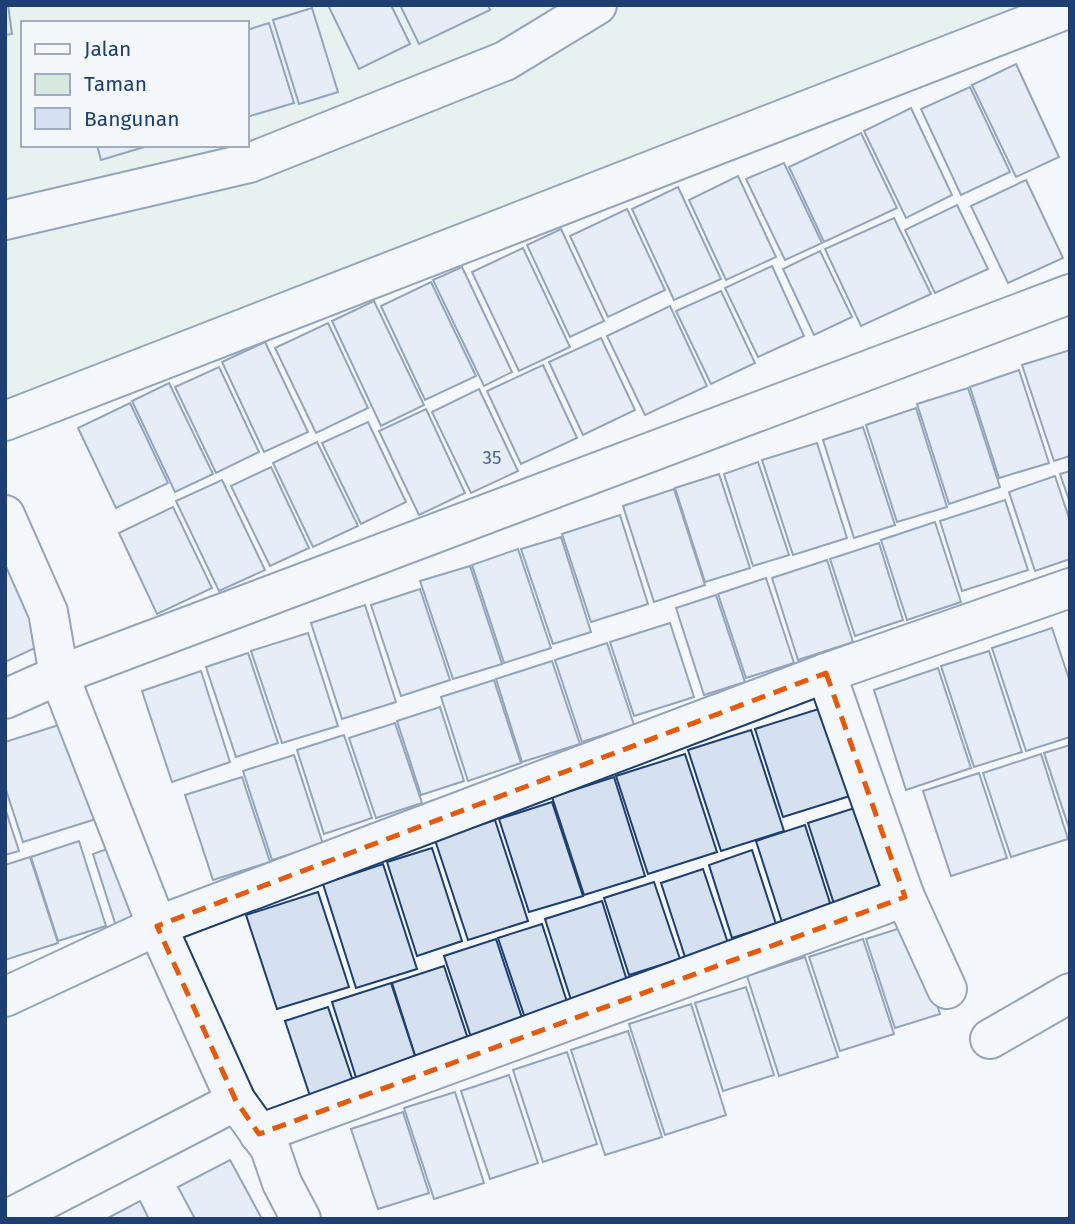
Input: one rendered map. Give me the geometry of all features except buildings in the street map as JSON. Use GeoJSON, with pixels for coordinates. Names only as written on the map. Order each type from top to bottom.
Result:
{"type":"FeatureCollection","features":[{"type":"Feature","properties":{"kind":"street"},"geometry":{"type":"LineString","coordinates":[[5,220],[249,163],[505,61],[597,5]]}},
{"type":"Feature","properties":{"kind":"street"},"geometry":{"type":"LineString","coordinates":[[5,421],[1070,8]]}},
{"type":"Feature","properties":{"kind":"street"},"geometry":{"type":"LineString","coordinates":[[5,699],[1070,295]]}},
{"type":"Feature","properties":{"kind":"street"},"geometry":{"type":"LineString","coordinates":[[5,515],[48,612],[60,676],[157,926],[236,1101],[270,1148],[282,1183],[301,1219]]}},
{"type":"Feature","properties":{"kind":"street"},"geometry":{"type":"LineString","coordinates":[[5,997],[157,926],[825,673],[1070,588]]}},
{"type":"Feature","properties":{"kind":"street"},"geometry":{"type":"LineString","coordinates":[[825,673],[905,897],[947,989]]}},
{"type":"Feature","properties":{"kind":"street"},"geometry":{"type":"LineString","coordinates":[[259,1134],[905,897]]}},
{"type":"Feature","properties":{"kind":"street"},"geometry":{"type":"LineString","coordinates":[[990,1039],[1070,993]]}},
{"type":"Feature","properties":{"kind":"street"},"geometry":{"type":"LineString","coordinates":[[22,1215],[236,1101]]}},
{"type":"Feature","properties":{"kind":"highlighted area"},"geometry":{"type":"Polygon","coordinates":[[[826,673],[905,897],[259,1134],[236,1101],[157,926],[826,673]]]}},
{"type":"Feature","properties":{"kind":"green space"},"geometry":{"type":"Polygon","coordinates":[[[5,5],[1070,5],[5,421],[5,5]]]}}]}
